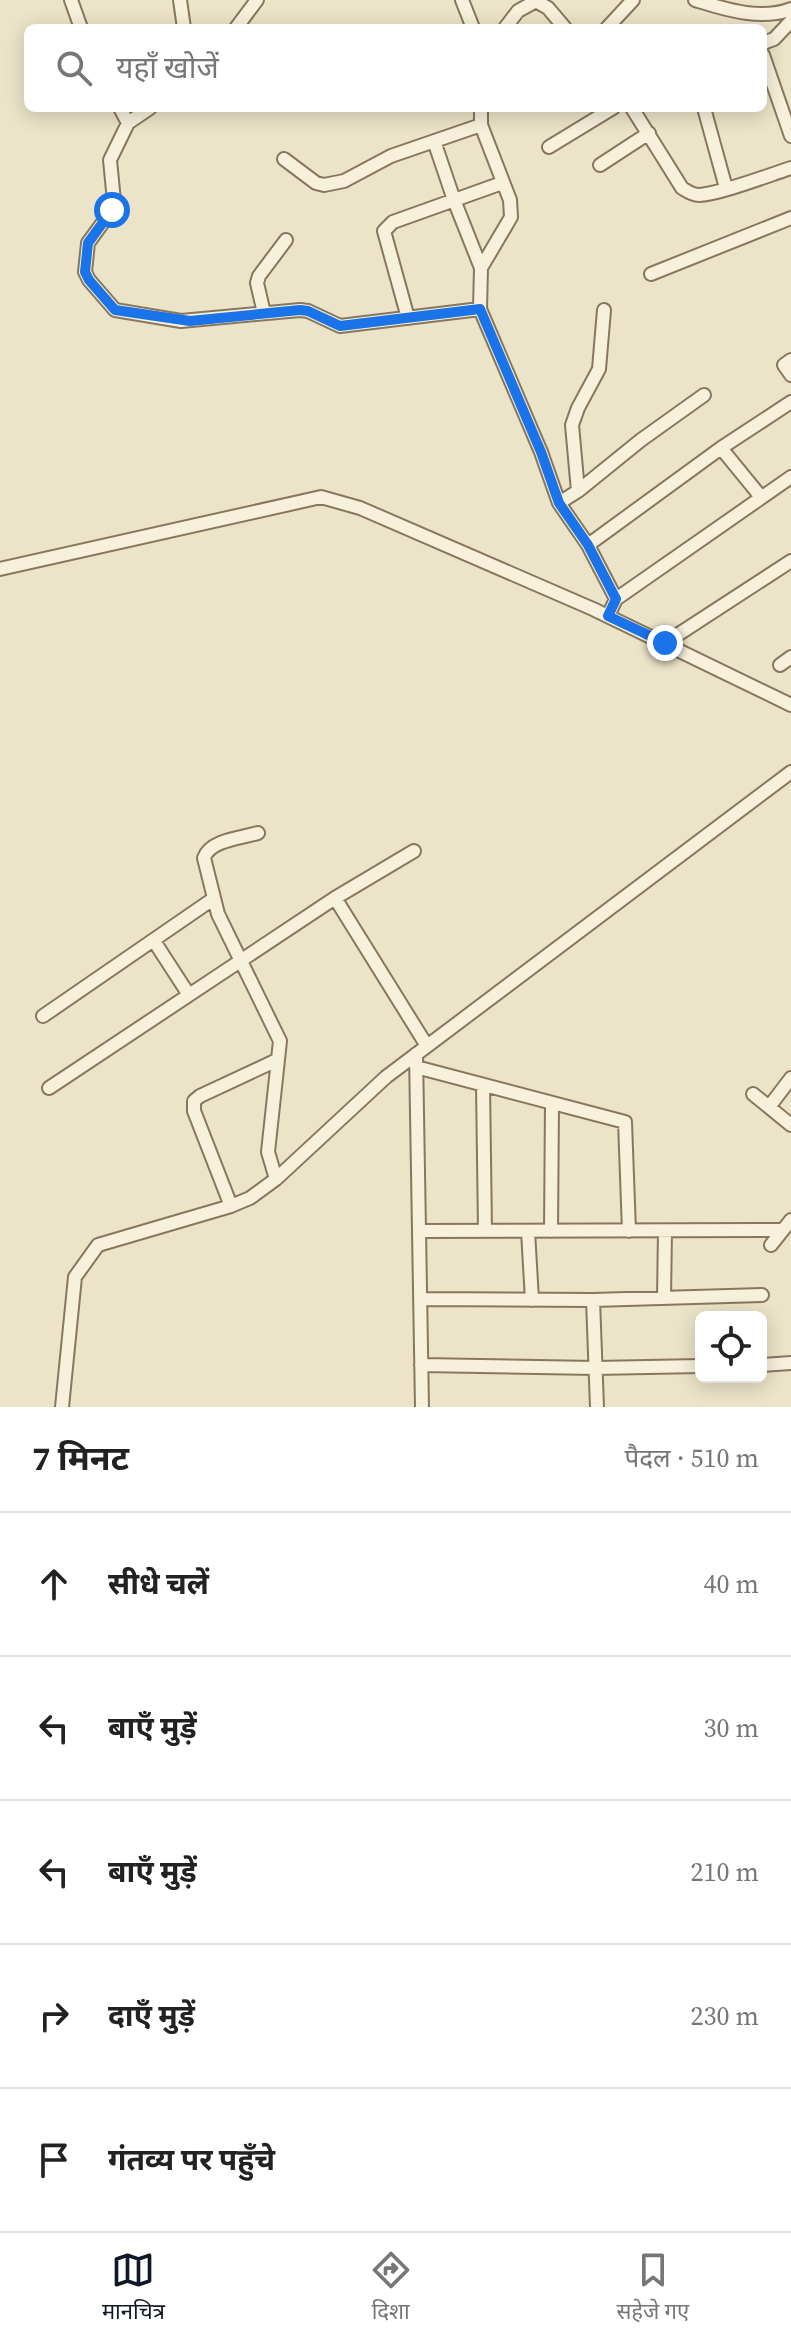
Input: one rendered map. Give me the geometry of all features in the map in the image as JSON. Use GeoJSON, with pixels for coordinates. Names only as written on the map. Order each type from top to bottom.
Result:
{"type":"FeatureCollection","features":[{"type":"Feature","properties":{"kind":"street"},"geometry":{"type":"LineString","coordinates":[[71,0],[80,24]]}},
{"type":"Feature","properties":{"kind":"street"},"geometry":{"type":"LineString","coordinates":[[180,0],[183,24]]}},
{"type":"Feature","properties":{"kind":"street"},"geometry":{"type":"LineString","coordinates":[[239,24],[257,0]]}},
{"type":"Feature","properties":{"kind":"street"},"geometry":{"type":"LineString","coordinates":[[462,0],[471,24]]}},
{"type":"Feature","properties":{"kind":"street"},"geometry":{"type":"LineString","coordinates":[[611,24],[633,0]]}},
{"type":"Feature","properties":{"kind":"street"},"geometry":{"type":"LineString","coordinates":[[695,0],[771,14],[791,9]]}},
{"type":"Feature","properties":{"kind":"street"},"geometry":{"type":"LineString","coordinates":[[509,24],[527,4],[536,1],[544,2],[562,24]]}},
{"type":"Feature","properties":{"kind":"street"},"geometry":{"type":"LineString","coordinates":[[767,42],[774,39],[791,21]]}},
{"type":"Feature","properties":{"kind":"street"},"geometry":{"type":"LineString","coordinates":[[767,66],[790,132]]}},
{"type":"Feature","properties":{"kind":"street"},"geometry":{"type":"LineString","coordinates":[[122,112],[128,123]]}},
{"type":"Feature","properties":{"kind":"street"},"geometry":{"type":"LineString","coordinates":[[144,112],[128,123],[110,160],[114,195],[112,210],[88,243],[85,272],[115,310],[181,321],[308,311],[340,326],[480,309]]}},
{"type":"Feature","properties":{"kind":"street"},"geometry":{"type":"LineString","coordinates":[[481,112],[481,125],[510,200],[511,217],[481,268]]}},
{"type":"Feature","properties":{"kind":"street"},"geometry":{"type":"LineString","coordinates":[[549,147],[606,112]]}},
{"type":"Feature","properties":{"kind":"street"},"geometry":{"type":"LineString","coordinates":[[635,112],[682,188],[699,195],[791,168]]}},
{"type":"Feature","properties":{"kind":"street"},"geometry":{"type":"LineString","coordinates":[[705,112],[726,188]]}},
{"type":"Feature","properties":{"kind":"street"},"geometry":{"type":"LineString","coordinates":[[284,159],[316,183],[324,185],[344,181],[382,160],[481,125]]}},
{"type":"Feature","properties":{"kind":"street"},"geometry":{"type":"LineString","coordinates":[[600,165],[649,133]]}},
{"type":"Feature","properties":{"kind":"street"},"geometry":{"type":"LineString","coordinates":[[434,141],[481,268],[480,309],[541,452],[559,503],[588,545],[616,599]]}},
{"type":"Feature","properties":{"kind":"street"},"geometry":{"type":"LineString","coordinates":[[408,318],[384,231],[393,222],[502,183]]}},
{"type":"Feature","properties":{"kind":"street"},"geometry":{"type":"LineString","coordinates":[[651,274],[791,218]]}},
{"type":"Feature","properties":{"kind":"street"},"geometry":{"type":"LineString","coordinates":[[264,313],[257,283],[259,276],[286,240]]}},
{"type":"Feature","properties":{"kind":"street"},"geometry":{"type":"LineString","coordinates":[[578,491],[572,425],[599,369],[604,310]]}},
{"type":"Feature","properties":{"kind":"street"},"geometry":{"type":"LineString","coordinates":[[791,360],[784,365],[791,375]]}},
{"type":"Feature","properties":{"kind":"street"},"geometry":{"type":"LineString","coordinates":[[559,503],[704,395]]}},
{"type":"Feature","properties":{"kind":"street"},"geometry":{"type":"LineString","coordinates":[[588,545],[721,448],[791,402]]}},
{"type":"Feature","properties":{"kind":"street"},"geometry":{"type":"LineString","coordinates":[[721,448],[761,497]]}},
{"type":"Feature","properties":{"kind":"street"},"geometry":{"type":"LineString","coordinates":[[608,616],[616,599],[791,477]]}},
{"type":"Feature","properties":{"kind":"street"},"geometry":{"type":"LineString","coordinates":[[0,569],[321,497],[360,508],[608,616],[791,705]]}},
{"type":"Feature","properties":{"kind":"street"},"geometry":{"type":"LineString","coordinates":[[665,643],[791,561]]}},
{"type":"Feature","properties":{"kind":"street"},"geometry":{"type":"LineString","coordinates":[[780,665],[791,657]]}},
{"type":"Feature","properties":{"kind":"street"},"geometry":{"type":"LineString","coordinates":[[62,1407],[75,1277],[98,1245],[250,1198],[276,1179],[386,1077],[420,1056],[791,772]]}},
{"type":"Feature","properties":{"kind":"street"},"geometry":{"type":"LineString","coordinates":[[258,833],[214,846],[207,850],[204,858],[213,899],[280,1041],[268,1152],[276,1179]]}},
{"type":"Feature","properties":{"kind":"street"},"geometry":{"type":"LineString","coordinates":[[49,1088],[335,898],[414,851]]}},
{"type":"Feature","properties":{"kind":"street"},"geometry":{"type":"LineString","coordinates":[[335,898],[420,1056],[422,1407]]}},
{"type":"Feature","properties":{"kind":"street"},"geometry":{"type":"LineString","coordinates":[[43,1016],[213,899]]}},
{"type":"Feature","properties":{"kind":"street"},"geometry":{"type":"LineString","coordinates":[[154,941],[189,995]]}},
{"type":"Feature","properties":{"kind":"street"},"geometry":{"type":"LineString","coordinates":[[420,1056],[483,1085],[625,1122],[629,1231]]}},
{"type":"Feature","properties":{"kind":"street"},"geometry":{"type":"LineString","coordinates":[[231,1206],[194,1111],[194,1101],[277,1060]]}},
{"type":"Feature","properties":{"kind":"street"},"geometry":{"type":"LineString","coordinates":[[769,1107],[791,1078]]}},
{"type":"Feature","properties":{"kind":"street"},"geometry":{"type":"LineString","coordinates":[[483,1085],[485,1231]]}},
{"type":"Feature","properties":{"kind":"street"},"geometry":{"type":"LineString","coordinates":[[753,1094],[791,1125]]}},
{"type":"Feature","properties":{"kind":"street"},"geometry":{"type":"LineString","coordinates":[[551,1231],[552,1103]]}},
{"type":"Feature","properties":{"kind":"street"},"geometry":{"type":"LineString","coordinates":[[419,1231],[665,1231],[787,1225]]}},
{"type":"Feature","properties":{"kind":"street"},"geometry":{"type":"LineString","coordinates":[[771,1245],[787,1225]]}},
{"type":"Feature","properties":{"kind":"street"},"geometry":{"type":"LineString","coordinates":[[528,1231],[532,1300]]}},
{"type":"Feature","properties":{"kind":"street"},"geometry":{"type":"LineString","coordinates":[[664,1298],[665,1231]]}},
{"type":"Feature","properties":{"kind":"street"},"geometry":{"type":"LineString","coordinates":[[420,1299],[593,1300],[762,1295]]}},
{"type":"Feature","properties":{"kind":"street"},"geometry":{"type":"LineString","coordinates":[[593,1300],[597,1407]]}},
{"type":"Feature","properties":{"kind":"street"},"geometry":{"type":"LineString","coordinates":[[767,1365],[791,1363]]}},
{"type":"Feature","properties":{"kind":"street"},"geometry":{"type":"LineString","coordinates":[[421,1365],[695,1366]]}},
{"type":"Feature","properties":{"kind":"route"},"geometry":{"type":"LineString","coordinates":[[112,210],[88,243],[85,272],[115,310],[181,321],[300,310],[340,326],[480,309],[541,452],[559,503],[588,545],[616,599],[608,616],[665,643]]}}]}
